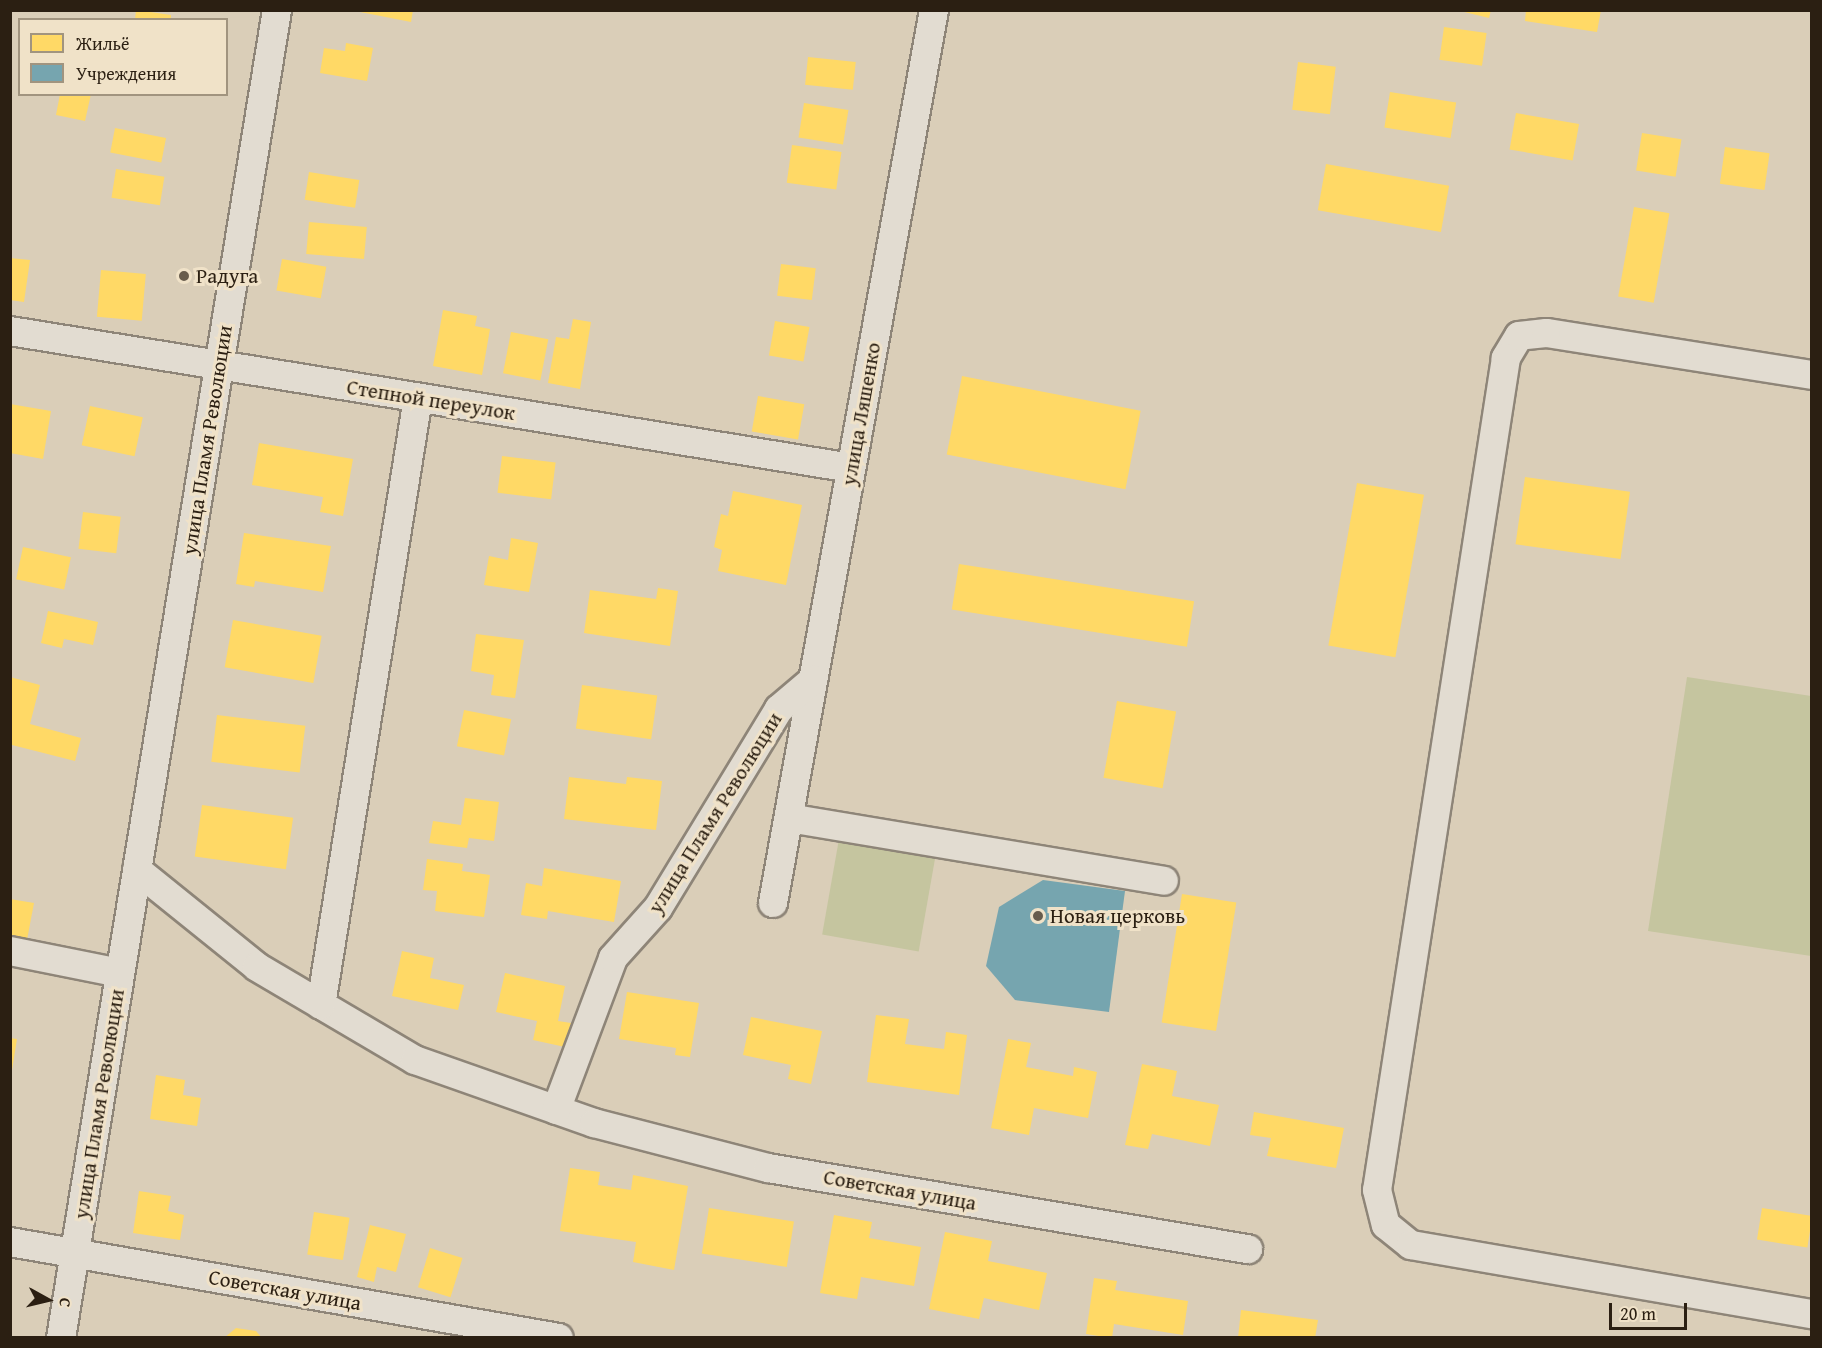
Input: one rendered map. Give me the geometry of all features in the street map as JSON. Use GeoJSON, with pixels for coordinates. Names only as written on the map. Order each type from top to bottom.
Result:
{"type":"FeatureCollection","features":[{"type":"Feature","properties":{"kind":"street","name":"улица Пламя Революции"},"geometry":{"type":"LineString","coordinates":[[61,1338],[277,10]]}},
{"type":"Feature","properties":{"kind":"street","name":"улица Ляшенко"},"geometry":{"type":"LineString","coordinates":[[773,903],[934,10]]}},
{"type":"Feature","properties":{"kind":"street","name":"Степной переулок"},"geometry":{"type":"LineString","coordinates":[[10,331],[851,468]]}},
{"type":"Feature","properties":{"kind":"street"},"geometry":{"type":"LineString","coordinates":[[1812,375],[1546,333],[1519,336],[1506,358],[1377,1190],[1386,1225],[1411,1245],[1812,1314]]}},
{"type":"Feature","properties":{"kind":"street"},"geometry":{"type":"LineString","coordinates":[[321,1005],[418,398]]}},
{"type":"Feature","properties":{"kind":"street","name":"улица Пламя Революции"},"geometry":{"type":"LineString","coordinates":[[556,1110],[613,958],[658,908],[779,709],[813,680]]}},
{"type":"Feature","properties":{"kind":"street"},"geometry":{"type":"LineString","coordinates":[[789,818],[1164,880]]}},
{"type":"Feature","properties":{"kind":"street"},"geometry":{"type":"LineString","coordinates":[[137,870],[257,968],[415,1060],[556,1110]]}},
{"type":"Feature","properties":{"kind":"street"},"geometry":{"type":"LineString","coordinates":[[10,951],[120,973]]}},
{"type":"Feature","properties":{"kind":"street","name":"Советская улица"},"geometry":{"type":"LineString","coordinates":[[556,1110],[768,1168],[1248,1249]]}},
{"type":"Feature","properties":{"kind":"street","name":"Советская улица"},"geometry":{"type":"LineString","coordinates":[[10,1242],[559,1338]]}},
{"type":"Feature","properties":{"kind":"green space"},"geometry":{"type":"Polygon","coordinates":[[[1687,677],[1811,696],[1811,956],[1648,931],[1687,677]]]}},
{"type":"Feature","properties":{"kind":"green space"},"geometry":{"type":"Polygon","coordinates":[[[839,839],[936,856],[919,952],[822,935],[839,839]]]}},
{"type":"Feature","properties":{"kind":"building: Жильё"},"geometry":{"type":"Polygon","coordinates":[[[136,10],[171,15],[171,18],[135,18],[136,10]]]}},
{"type":"Feature","properties":{"kind":"building: Жильё"},"geometry":{"type":"Polygon","coordinates":[[[350,10],[413,10],[411,22],[350,10]]]}},
{"type":"Feature","properties":{"kind":"building: Жильё"},"geometry":{"type":"Polygon","coordinates":[[[1456,10],[1491,10],[1489,18],[1456,10]]]}},
{"type":"Feature","properties":{"kind":"building: Жильё"},"geometry":{"type":"Polygon","coordinates":[[[1526,10],[1601,10],[1597,32],[1525,21],[1526,10]]]}},
{"type":"Feature","properties":{"kind":"building: Жильё"},"geometry":{"type":"Polygon","coordinates":[[[1444,27],[1487,33],[1482,66],[1439,60],[1444,27]]]}},
{"type":"Feature","properties":{"kind":"building: Жильё"},"geometry":{"type":"Polygon","coordinates":[[[346,43],[373,48],[367,81],[320,73],[324,48],[345,51],[346,43]]]}},
{"type":"Feature","properties":{"kind":"building: Жильё"},"geometry":{"type":"Polygon","coordinates":[[[808,57],[856,62],[853,90],[805,85],[808,57]]]}},
{"type":"Feature","properties":{"kind":"building: Жильё"},"geometry":{"type":"Polygon","coordinates":[[[1298,62],[1336,67],[1330,114],[1292,110],[1298,62]]]}},
{"type":"Feature","properties":{"kind":"building: Жильё"},"geometry":{"type":"Polygon","coordinates":[[[1390,92],[1456,102],[1451,138],[1384,128],[1390,92]]]}},
{"type":"Feature","properties":{"kind":"building: Жильё"},"geometry":{"type":"Polygon","coordinates":[[[60,96],[91,96],[85,121],[56,115],[60,96]]]}},
{"type":"Feature","properties":{"kind":"building: Жильё"},"geometry":{"type":"Polygon","coordinates":[[[804,103],[848,110],[843,145],[799,138],[804,103]]]}},
{"type":"Feature","properties":{"kind":"building: Жильё"},"geometry":{"type":"Polygon","coordinates":[[[1516,113],[1579,124],[1573,161],[1510,149],[1516,113]]]}},
{"type":"Feature","properties":{"kind":"building: Жильё"},"geometry":{"type":"Polygon","coordinates":[[[115,128],[166,138],[161,162],[110,153],[115,128]]]}},
{"type":"Feature","properties":{"kind":"building: Жильё"},"geometry":{"type":"Polygon","coordinates":[[[1642,133],[1682,139],[1676,177],[1636,171],[1642,133]]]}},
{"type":"Feature","properties":{"kind":"building: Жильё"},"geometry":{"type":"Polygon","coordinates":[[[792,145],[842,152],[836,190],[787,183],[792,145]]]}},
{"type":"Feature","properties":{"kind":"building: Жильё"},"geometry":{"type":"Polygon","coordinates":[[[1725,147],[1770,153],[1764,190],[1720,184],[1725,147]]]}},
{"type":"Feature","properties":{"kind":"building: Жильё"},"geometry":{"type":"Polygon","coordinates":[[[1326,164],[1449,186],[1441,232],[1318,210],[1326,164]]]}},
{"type":"Feature","properties":{"kind":"building: Жильё"},"geometry":{"type":"Polygon","coordinates":[[[116,169],[164,177],[160,205],[111,198],[116,169]]]}},
{"type":"Feature","properties":{"kind":"building: Жильё"},"geometry":{"type":"Polygon","coordinates":[[[309,172],[359,180],[355,208],[305,200],[309,172]]]}},
{"type":"Feature","properties":{"kind":"building: Жильё"},"geometry":{"type":"Polygon","coordinates":[[[1634,207],[1669,213],[1654,303],[1618,297],[1634,207]]]}},
{"type":"Feature","properties":{"kind":"building: Жильё"},"geometry":{"type":"Polygon","coordinates":[[[309,222],[367,227],[364,259],[306,254],[309,222]]]}},
{"type":"Feature","properties":{"kind":"building: Жильё"},"geometry":{"type":"Polygon","coordinates":[[[10,258],[30,260],[24,302],[10,300],[10,258]]]}},
{"type":"Feature","properties":{"kind":"building: Жильё"},"geometry":{"type":"Polygon","coordinates":[[[282,259],[326,267],[321,298],[276,291],[282,259]]]}},
{"type":"Feature","properties":{"kind":"building: Жильё"},"geometry":{"type":"Polygon","coordinates":[[[781,264],[816,268],[812,300],[777,296],[781,264]]]}},
{"type":"Feature","properties":{"kind":"building: Жильё"},"geometry":{"type":"Polygon","coordinates":[[[101,270],[146,274],[142,321],[97,317],[101,270]]]}},
{"type":"Feature","properties":{"kind":"building: Жильё"},"geometry":{"type":"Polygon","coordinates":[[[443,310],[477,316],[475,326],[490,329],[482,375],[433,366],[443,310]]]}},
{"type":"Feature","properties":{"kind":"building: Жильё"},"geometry":{"type":"Polygon","coordinates":[[[573,319],[591,322],[580,389],[548,383],[556,337],[569,339],[573,319]]]}},
{"type":"Feature","properties":{"kind":"building: Жильё"},"geometry":{"type":"Polygon","coordinates":[[[775,321],[809,327],[803,362],[769,355],[775,321]]]}},
{"type":"Feature","properties":{"kind":"building: Жильё"},"geometry":{"type":"Polygon","coordinates":[[[511,332],[548,339],[540,380],[503,373],[511,332]]]}},
{"type":"Feature","properties":{"kind":"building: Жильё"},"geometry":{"type":"Polygon","coordinates":[[[962,376],[1141,411],[1125,489],[947,455],[962,376]]]}},
{"type":"Feature","properties":{"kind":"building: Жильё"},"geometry":{"type":"Polygon","coordinates":[[[758,396],[804,404],[798,440],[752,431],[758,396]]]}},
{"type":"Feature","properties":{"kind":"building: Жильё"},"geometry":{"type":"Polygon","coordinates":[[[10,404],[51,411],[43,459],[10,453],[10,404]]]}},
{"type":"Feature","properties":{"kind":"building: Жильё"},"geometry":{"type":"Polygon","coordinates":[[[90,406],[143,417],[135,456],[82,445],[90,406]]]}},
{"type":"Feature","properties":{"kind":"building: Жильё"},"geometry":{"type":"Polygon","coordinates":[[[259,443],[353,459],[343,516],[320,512],[323,497],[252,485],[259,443]]]}},
{"type":"Feature","properties":{"kind":"building: Жильё"},"geometry":{"type":"Polygon","coordinates":[[[502,456],[556,463],[551,499],[497,493],[502,456]]]}},
{"type":"Feature","properties":{"kind":"building: Жильё"},"geometry":{"type":"Polygon","coordinates":[[[1525,477],[1630,492],[1621,559],[1516,544],[1525,477]]]}},
{"type":"Feature","properties":{"kind":"building: Жильё"},"geometry":{"type":"Polygon","coordinates":[[[1357,483],[1424,495],[1395,657],[1328,645],[1357,483]]]}},
{"type":"Feature","properties":{"kind":"building: Жильё"},"geometry":{"type":"Polygon","coordinates":[[[733,491],[802,505],[786,585],[718,571],[722,550],[714,547],[721,514],[728,516],[733,491]]]}},
{"type":"Feature","properties":{"kind":"building: Жильё"},"geometry":{"type":"Polygon","coordinates":[[[83,512],[121,517],[116,553],[78,549],[83,512]]]}},
{"type":"Feature","properties":{"kind":"building: Жильё"},"geometry":{"type":"Polygon","coordinates":[[[244,533],[331,546],[323,592],[255,581],[254,587],[236,584],[244,533]]]}},
{"type":"Feature","properties":{"kind":"building: Жильё"},"geometry":{"type":"Polygon","coordinates":[[[511,538],[538,543],[529,592],[484,585],[489,556],[508,560],[511,538]]]}},
{"type":"Feature","properties":{"kind":"building: Жильё"},"geometry":{"type":"Polygon","coordinates":[[[23,547],[71,557],[64,589],[16,579],[23,547]]]}},
{"type":"Feature","properties":{"kind":"building: Жильё"},"geometry":{"type":"Polygon","coordinates":[[[959,564],[1194,601],[1187,647],[952,609],[959,564]]]}},
{"type":"Feature","properties":{"kind":"building: Жильё"},"geometry":{"type":"Polygon","coordinates":[[[658,588],[678,591],[670,646],[584,633],[590,590],[656,599],[658,588]]]}},
{"type":"Feature","properties":{"kind":"building: Жильё"},"geometry":{"type":"Polygon","coordinates":[[[48,611],[98,622],[93,645],[64,639],[62,648],[41,643],[48,611]]]}},
{"type":"Feature","properties":{"kind":"building: Жильё"},"geometry":{"type":"Polygon","coordinates":[[[233,620],[322,636],[313,683],[225,667],[233,620]]]}},
{"type":"Feature","properties":{"kind":"building: Жильё"},"geometry":{"type":"Polygon","coordinates":[[[476,634],[524,640],[515,698],[491,695],[494,675],[471,671],[476,634]]]}},
{"type":"Feature","properties":{"kind":"building: Жильё"},"geometry":{"type":"Polygon","coordinates":[[[10,677],[40,685],[30,724],[81,738],[75,761],[12,745],[10,677]]]}},
{"type":"Feature","properties":{"kind":"building: Жильё"},"geometry":{"type":"Polygon","coordinates":[[[582,685],[657,696],[651,739],[576,729],[582,685]]]}},
{"type":"Feature","properties":{"kind":"building: Жильё"},"geometry":{"type":"Polygon","coordinates":[[[1117,701],[1176,711],[1163,788],[1103,778],[1117,701]]]}},
{"type":"Feature","properties":{"kind":"building: Жильё"},"geometry":{"type":"Polygon","coordinates":[[[464,710],[511,719],[504,755],[457,746],[464,710]]]}},
{"type":"Feature","properties":{"kind":"building: Жильё"},"geometry":{"type":"Polygon","coordinates":[[[217,715],[305,726],[300,772],[211,762],[217,715]]]}},
{"type":"Feature","properties":{"kind":"building: Жильё"},"geometry":{"type":"Polygon","coordinates":[[[569,777],[626,784],[627,777],[662,781],[656,830],[564,819],[569,777]]]}},
{"type":"Feature","properties":{"kind":"building: Жильё"},"geometry":{"type":"Polygon","coordinates":[[[465,798],[499,802],[494,841],[469,838],[467,848],[429,843],[433,821],[461,825],[465,798]]]}},
{"type":"Feature","properties":{"kind":"building: Жильё"},"geometry":{"type":"Polygon","coordinates":[[[202,805],[293,818],[286,869],[195,856],[202,805]]]}},
{"type":"Feature","properties":{"kind":"building: Жильё"},"geometry":{"type":"Polygon","coordinates":[[[427,859],[463,864],[462,871],[490,875],[484,917],[435,911],[437,891],[423,890],[427,859]]]}},
{"type":"Feature","properties":{"kind":"building: Жильё"},"geometry":{"type":"Polygon","coordinates":[[[544,868],[621,881],[614,922],[548,911],[547,919],[521,915],[526,883],[542,886],[544,868]]]}},
{"type":"Feature","properties":{"kind":"building: Жильё"},"geometry":{"type":"Polygon","coordinates":[[[1182,894],[1236,903],[1216,1031],[1162,1022],[1182,894]]]}},
{"type":"Feature","properties":{"kind":"building: Жильё"},"geometry":{"type":"Polygon","coordinates":[[[10,899],[34,903],[26,945],[10,942],[10,899]]]}},
{"type":"Feature","properties":{"kind":"building: Жильё"},"geometry":{"type":"Polygon","coordinates":[[[402,951],[434,958],[430,978],[464,985],[458,1010],[392,996],[402,951]]]}},
{"type":"Feature","properties":{"kind":"building: Жильё"},"geometry":{"type":"Polygon","coordinates":[[[505,973],[565,986],[558,1021],[571,1023],[565,1047],[533,1040],[537,1021],[496,1012],[505,973]]]}},
{"type":"Feature","properties":{"kind":"building: Жильё"},"geometry":{"type":"Polygon","coordinates":[[[627,992],[699,1003],[690,1057],[675,1055],[676,1048],[619,1039],[627,992]]]}},
{"type":"Feature","properties":{"kind":"building: Жильё"},"geometry":{"type":"Polygon","coordinates":[[[876,1015],[909,1019],[905,1044],[944,1049],[946,1032],[967,1035],[959,1095],[867,1082],[876,1015]]]}},
{"type":"Feature","properties":{"kind":"building: Жильё"},"geometry":{"type":"Polygon","coordinates":[[[751,1017],[822,1031],[811,1084],[788,1079],[791,1065],[743,1055],[751,1017]]]}},
{"type":"Feature","properties":{"kind":"building: Жильё"},"geometry":{"type":"Polygon","coordinates":[[[10,1038],[17,1039],[12,1070],[10,1070],[10,1038]]]}},
{"type":"Feature","properties":{"kind":"building: Жильё"},"geometry":{"type":"Polygon","coordinates":[[[1008,1039],[1031,1043],[1026,1067],[1073,1076],[1074,1067],[1097,1072],[1088,1118],[1034,1108],[1029,1135],[991,1128],[1008,1039]]]}},
{"type":"Feature","properties":{"kind":"building: Жильё"},"geometry":{"type":"Polygon","coordinates":[[[1142,1064],[1177,1071],[1172,1096],[1219,1105],[1210,1146],[1152,1134],[1148,1149],[1125,1145],[1142,1064]]]}},
{"type":"Feature","properties":{"kind":"building: Жильё"},"geometry":{"type":"Polygon","coordinates":[[[156,1075],[185,1080],[183,1095],[201,1098],[197,1126],[150,1119],[156,1075]]]}},
{"type":"Feature","properties":{"kind":"building: Жильё"},"geometry":{"type":"Polygon","coordinates":[[[1254,1112],[1344,1128],[1336,1168],[1267,1156],[1271,1138],[1250,1135],[1254,1112]]]}},
{"type":"Feature","properties":{"kind":"building: Жильё"},"geometry":{"type":"Polygon","coordinates":[[[570,1168],[600,1172],[598,1185],[631,1190],[633,1175],[688,1186],[674,1270],[633,1262],[636,1242],[560,1231],[570,1168]]]}},
{"type":"Feature","properties":{"kind":"building: Жильё"},"geometry":{"type":"Polygon","coordinates":[[[139,1191],[171,1196],[168,1211],[184,1215],[180,1240],[133,1233],[139,1191]]]}},
{"type":"Feature","properties":{"kind":"building: Жильё"},"geometry":{"type":"Polygon","coordinates":[[[709,1208],[794,1221],[787,1267],[702,1253],[709,1208]]]}},
{"type":"Feature","properties":{"kind":"building: Жильё"},"geometry":{"type":"Polygon","coordinates":[[[1762,1208],[1812,1216],[1807,1248],[1757,1240],[1762,1208]]]}},
{"type":"Feature","properties":{"kind":"building: Жильё"},"geometry":{"type":"Polygon","coordinates":[[[314,1212],[350,1218],[343,1260],[307,1254],[314,1212]]]}},
{"type":"Feature","properties":{"kind":"building: Жильё"},"geometry":{"type":"Polygon","coordinates":[[[834,1215],[872,1222],[869,1238],[921,1247],[914,1286],[861,1277],[857,1299],[820,1293],[834,1215]]]}},
{"type":"Feature","properties":{"kind":"building: Жильё"},"geometry":{"type":"Polygon","coordinates":[[[370,1225],[406,1234],[396,1272],[377,1267],[374,1282],[357,1277],[370,1225]]]}},
{"type":"Feature","properties":{"kind":"building: Жильё"},"geometry":{"type":"Polygon","coordinates":[[[945,1232],[992,1241],[988,1261],[1047,1273],[1039,1310],[984,1298],[979,1319],[929,1309],[945,1232]]]}},
{"type":"Feature","properties":{"kind":"building: Жильё"},"geometry":{"type":"Polygon","coordinates":[[[430,1248],[463,1258],[451,1297],[418,1287],[430,1248]]]}},
{"type":"Feature","properties":{"kind":"building: Жильё"},"geometry":{"type":"Polygon","coordinates":[[[1094,1278],[1117,1281],[1115,1290],[1188,1301],[1183,1335],[1114,1324],[1112,1338],[1086,1334],[1094,1278]]]}},
{"type":"Feature","properties":{"kind":"building: Жильё"},"geometry":{"type":"Polygon","coordinates":[[[1241,1310],[1318,1320],[1315,1338],[1238,1338],[1241,1310]]]}},
{"type":"Feature","properties":{"kind":"building: Жильё"},"geometry":{"type":"Polygon","coordinates":[[[236,1328],[256,1331],[262,1338],[224,1338],[236,1328]]]}},
{"type":"Feature","properties":{"kind":"building: Учреждения"},"geometry":{"type":"Polygon","coordinates":[[[1043,880],[1125,891],[1109,1012],[1015,1000],[986,966],[999,907],[1043,880]]]}},
{"type":"Feature","properties":{"kind":"place","name":"Радуга"},"geometry":{"type":"Point","coordinates":[184,276]}},
{"type":"Feature","properties":{"kind":"place","name":"Новая церковь"},"geometry":{"type":"Point","coordinates":[1038,916]}}]}
